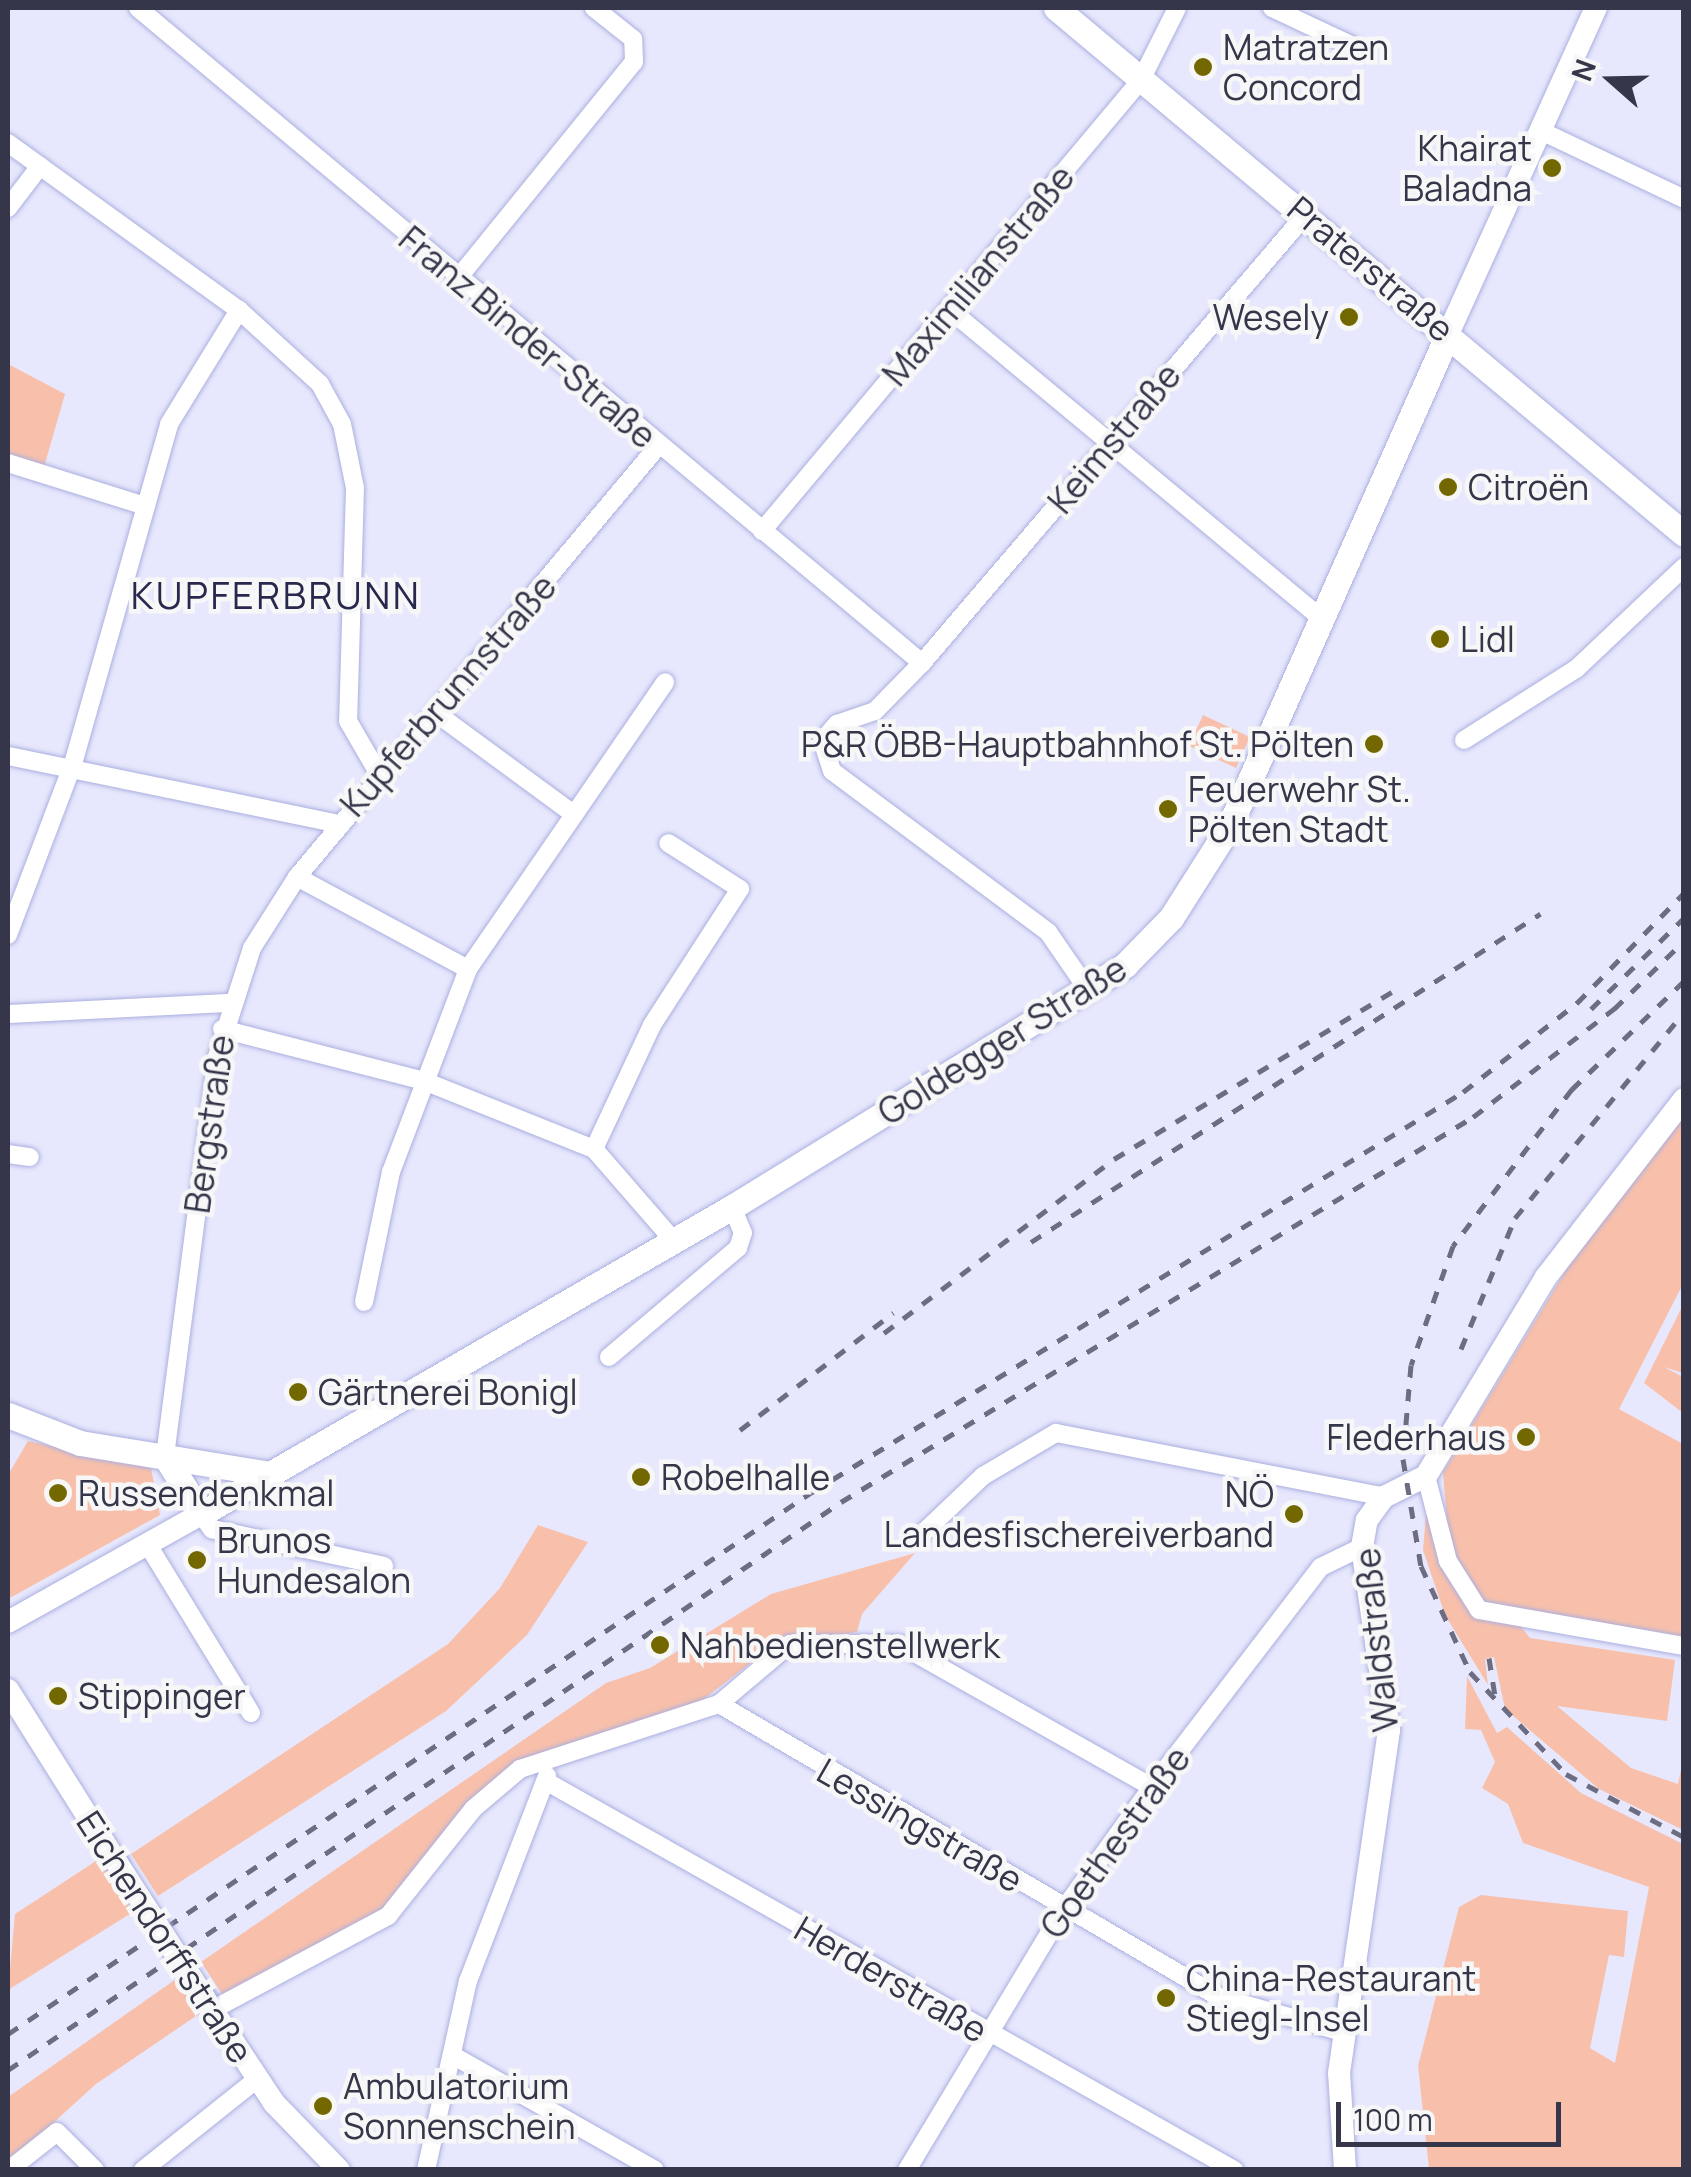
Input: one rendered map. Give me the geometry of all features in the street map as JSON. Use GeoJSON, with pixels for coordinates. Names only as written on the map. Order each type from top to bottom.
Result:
{"type":"FeatureCollection","features":[{"type":"Feature","properties":{"kind":"main road","name":"Praterstraße"},"geometry":{"type":"LineString","coordinates":[[1056,8],[1307,213],[1684,534]]}},
{"type":"Feature","properties":{"kind":"main road","name":"Goldegger Straße"},"geometry":{"type":"LineString","coordinates":[[211,1508],[732,1207],[1088,990],[1148,944],[1200,880],[1325,620],[1448,334]]}},
{"type":"Feature","properties":{"kind":"main road"},"geometry":{"type":"LineString","coordinates":[[8,1415],[80,1442],[270,1474]]}},
{"type":"Feature","properties":{"kind":"main road"},"geometry":{"type":"LineString","coordinates":[[165,1456],[211,1508]]}},
{"type":"Feature","properties":{"kind":"main road"},"geometry":{"type":"LineString","coordinates":[[192,1460],[211,1508]]}},
{"type":"Feature","properties":{"kind":"street","name":"Franz Binder-Straße"},"geometry":{"type":"LineString","coordinates":[[138,8],[922,663]]}},
{"type":"Feature","properties":{"kind":"street"},"geometry":{"type":"LineString","coordinates":[[459,278],[634,62],[632,39],[594,8]]}},
{"type":"Feature","properties":{"kind":"street","name":"Maximilianstraße"},"geometry":{"type":"LineString","coordinates":[[762,531],[1142,80],[1177,8]]}},
{"type":"Feature","properties":{"kind":"street"},"geometry":{"type":"LineString","coordinates":[[1272,8],[1353,46]]}},
{"type":"Feature","properties":{"kind":"street"},"geometry":{"type":"LineString","coordinates":[[1448,334],[1596,8]]}},
{"type":"Feature","properties":{"kind":"street"},"geometry":{"type":"LineString","coordinates":[[1539,130],[1684,199]]}},
{"type":"Feature","properties":{"kind":"street"},"geometry":{"type":"LineString","coordinates":[[8,143],[239,310],[310,372],[342,424],[355,488],[348,721],[380,776]]}},
{"type":"Feature","properties":{"kind":"street"},"geometry":{"type":"LineString","coordinates":[[8,208],[40,166]]}},
{"type":"Feature","properties":{"kind":"street","name":"Keimstraße"},"geometry":{"type":"LineString","coordinates":[[1088,990],[1048,932],[825,764],[828,729],[875,711],[922,663],[1307,213]]}},
{"type":"Feature","properties":{"kind":"street"},"geometry":{"type":"LineString","coordinates":[[8,934],[74,764],[169,424],[239,310]]}},
{"type":"Feature","properties":{"kind":"street"},"geometry":{"type":"LineString","coordinates":[[950,310],[1325,620]]}},
{"type":"Feature","properties":{"kind":"street","name":"Kupferbrunnstraße"},"geometry":{"type":"LineString","coordinates":[[8,756],[74,764],[340,824],[659,445]]}},
{"type":"Feature","properties":{"kind":"street"},"geometry":{"type":"LineString","coordinates":[[8,463],[145,506]]}},
{"type":"Feature","properties":{"kind":"street"},"geometry":{"type":"LineString","coordinates":[[1464,740],[1576,668],[1684,568]]}},
{"type":"Feature","properties":{"kind":"street"},"geometry":{"type":"LineString","coordinates":[[364,1302],[391,1172],[468,969],[571,812],[666,682]]}},
{"type":"Feature","properties":{"kind":"street"},"geometry":{"type":"LineString","coordinates":[[436,713],[571,812]]}},
{"type":"Feature","properties":{"kind":"street","name":"Bergstraße"},"geometry":{"type":"LineString","coordinates":[[165,1456],[228,1004],[297,877],[340,824]]}},
{"type":"Feature","properties":{"kind":"street"},"geometry":{"type":"LineString","coordinates":[[594,1149],[652,1024],[740,889],[668,843]]}},
{"type":"Feature","properties":{"kind":"street"},"geometry":{"type":"LineString","coordinates":[[297,877],[468,969]]}},
{"type":"Feature","properties":{"kind":"street"},"geometry":{"type":"LineString","coordinates":[[8,1014],[228,1004]]}},
{"type":"Feature","properties":{"kind":"street"},"geometry":{"type":"LineString","coordinates":[[222,1030],[424,1080],[594,1149],[674,1241]]}},
{"type":"Feature","properties":{"kind":"street"},"geometry":{"type":"LineString","coordinates":[[1684,1099],[1546,1278],[1426,1476],[1448,1562],[1479,1610],[1684,1646]]}},
{"type":"Feature","properties":{"kind":"street"},"geometry":{"type":"LineString","coordinates":[[8,1154],[30,1156]]}},
{"type":"Feature","properties":{"kind":"street"},"geometry":{"type":"LineString","coordinates":[[609,1357],[738,1248],[732,1207]]}},
{"type":"Feature","properties":{"kind":"street"},"geometry":{"type":"LineString","coordinates":[[921,1534],[982,1476],[1056,1433],[1384,1497]]}},
{"type":"Feature","properties":{"kind":"street","name":"Waldstraße"},"geometry":{"type":"LineString","coordinates":[[1345,2170],[1343,2032],[1390,1730],[1362,1547],[1384,1497],[1426,1476]]}},
{"type":"Feature","properties":{"kind":"street"},"geometry":{"type":"LineString","coordinates":[[211,1508],[212,1529],[384,1566]]}},
{"type":"Feature","properties":{"kind":"street","name":"Goldegger Straße"},"geometry":{"type":"LineString","coordinates":[[8,1622],[211,1508]]}},
{"type":"Feature","properties":{"kind":"street"},"geometry":{"type":"LineString","coordinates":[[148,1545],[251,1713]]}},
{"type":"Feature","properties":{"kind":"street","name":"Goethestraße"},"geometry":{"type":"LineString","coordinates":[[907,2170],[985,2032],[1064,1909],[1152,1786],[1321,1567],[1362,1547]]}},
{"type":"Feature","properties":{"kind":"street"},"geometry":{"type":"LineString","coordinates":[[208,2004],[363,1935],[473,1809],[511,1774],[720,1704],[790,1644],[886,1640],[1152,1786]]}},
{"type":"Feature","properties":{"kind":"street","name":"Eichendorffstraße"},"geometry":{"type":"LineString","coordinates":[[8,1690],[256,2079],[339,2170]]}},
{"type":"Feature","properties":{"kind":"street","name":"Lessingstraße"},"geometry":{"type":"LineString","coordinates":[[720,1704],[1218,1997],[1343,2032]]}},
{"type":"Feature","properties":{"kind":"street"},"geometry":{"type":"LineString","coordinates":[[426,2170],[479,1948],[550,1784],[543,1763]]}},
{"type":"Feature","properties":{"kind":"street","name":"Herderstraße"},"geometry":{"type":"LineString","coordinates":[[550,1784],[1234,2170]]}},
{"type":"Feature","properties":{"kind":"street"},"geometry":{"type":"LineString","coordinates":[[452,2054],[655,2170]]}},
{"type":"Feature","properties":{"kind":"street"},"geometry":{"type":"LineString","coordinates":[[142,2170],[256,2079]]}},
{"type":"Feature","properties":{"kind":"street"},"geometry":{"type":"LineString","coordinates":[[9,2170],[57,2132],[95,2170]]}},
{"type":"Feature","properties":{"kind":"shaded area"},"geometry":{"type":"Polygon","coordinates":[[[8,364],[65,394],[44,467],[8,456],[8,364]]]}},
{"type":"Feature","properties":{"kind":"shaded area"},"geometry":{"type":"Polygon","coordinates":[[[1203,715],[1250,737],[1236,768],[1189,746],[1203,715]]]}},
{"type":"Feature","properties":{"kind":"shaded area"},"geometry":{"type":"Polygon","coordinates":[[[1683,1116],[1683,1284],[1619,1409],[1683,1444],[1683,1637],[1483,1606],[1449,1548],[1443,1472],[1571,1262],[1683,1116]]]}},
{"type":"Feature","properties":{"kind":"shaded area"},"geometry":{"type":"Polygon","coordinates":[[[1683,1305],[1683,1373],[1664,1367],[1683,1377],[1683,1413],[1644,1383],[1683,1305]]]}},
{"type":"Feature","properties":{"kind":"shaded area"},"geometry":{"type":"Polygon","coordinates":[[[28,1441],[151,1468],[160,1515],[8,1599],[8,1475],[28,1441]]]}},
{"type":"Feature","properties":{"kind":"shaded area"},"geometry":{"type":"Polygon","coordinates":[[[1426,1514],[1466,1604],[1517,1622],[1530,1638],[1675,1660],[1667,1721],[1557,1706],[1631,1768],[1678,1784],[1683,1761],[1683,1830],[1599,1789],[1505,1709],[1494,1657],[1485,1659],[1488,1685],[1445,1615],[1423,1550],[1426,1514]]]}},
{"type":"Feature","properties":{"kind":"shaded area"},"geometry":{"type":"Polygon","coordinates":[[[538,1525],[588,1542],[527,1635],[446,1711],[158,1896],[131,1854],[448,1644],[500,1588],[538,1525]]]}},
{"type":"Feature","properties":{"kind":"shaded area"},"geometry":{"type":"Polygon","coordinates":[[[915,1553],[862,1614],[857,1632],[774,1645],[697,1704],[520,1763],[385,1914],[224,1997],[201,1962],[606,1683],[650,1668],[771,1594],[915,1553]]]}},
{"type":"Feature","properties":{"kind":"shaded area"},"geometry":{"type":"Polygon","coordinates":[[[1467,1676],[1497,1733],[1507,1727],[1581,1793],[1683,1844],[1683,2169],[1429,2169],[1418,2066],[1459,1907],[1481,1895],[1628,1911],[1624,1957],[1609,1955],[1590,2048],[1615,2063],[1649,1887],[1523,1843],[1508,1804],[1482,1788],[1495,1762],[1481,1730],[1465,1729],[1467,1676]]]}},
{"type":"Feature","properties":{"kind":"shaded area"},"geometry":{"type":"Polygon","coordinates":[[[99,1859],[133,1912],[8,1990],[15,1914],[99,1859]]]}},
{"type":"Feature","properties":{"kind":"shaded area"},"geometry":{"type":"Polygon","coordinates":[[[176,1979],[199,2014],[96,2084],[8,2164],[8,2097],[176,1979]]]}},
{"type":"Feature","properties":{"kind":"railway"},"geometry":{"type":"LineString","coordinates":[[8,2034],[812,1492],[1463,1092],[1577,1003],[1684,893]]}},
{"type":"Feature","properties":{"kind":"railway"},"geometry":{"type":"LineString","coordinates":[[1031,1242],[1540,914]]}},
{"type":"Feature","properties":{"kind":"railway"},"geometry":{"type":"LineString","coordinates":[[1591,1009],[1684,918]]}},
{"type":"Feature","properties":{"kind":"railway"},"geometry":{"type":"LineString","coordinates":[[8,2070],[841,1502],[1473,1117],[1614,1009],[1684,941]]}},
{"type":"Feature","properties":{"kind":"railway"},"geometry":{"type":"LineString","coordinates":[[1684,981],[1572,1089],[1453,1246],[1411,1365],[1403,1459],[1421,1566],[1470,1672],[1566,1774],[1684,1837]]}},
{"type":"Feature","properties":{"kind":"railway"},"geometry":{"type":"LineString","coordinates":[[884,1333],[1114,1159],[1400,987]]}},
{"type":"Feature","properties":{"kind":"railway"},"geometry":{"type":"LineString","coordinates":[[1461,1349],[1515,1218],[1684,1012]]}},
{"type":"Feature","properties":{"kind":"railway"},"geometry":{"type":"LineString","coordinates":[[740,1430],[893,1313]]}},
{"type":"Feature","properties":{"kind":"railway"},"geometry":{"type":"LineString","coordinates":[[1489,1658],[1496,1702]]}},
{"type":"Feature","properties":{"kind":"place","name":"Matratzen Concord"},"geometry":{"type":"Point","coordinates":[1203,67]}},
{"type":"Feature","properties":{"kind":"place","name":"Khairat Baladna"},"geometry":{"type":"Point","coordinates":[1552,168]}},
{"type":"Feature","properties":{"kind":"place","name":"Wesely"},"geometry":{"type":"Point","coordinates":[1349,317]}},
{"type":"Feature","properties":{"kind":"place","name":"Citroën"},"geometry":{"type":"Point","coordinates":[1448,487]}},
{"type":"Feature","properties":{"kind":"place","name":"Lidl"},"geometry":{"type":"Point","coordinates":[1440,639]}},
{"type":"Feature","properties":{"kind":"place","name":"P&R ÖBB-Hauptbahnhof St. Pölten"},"geometry":{"type":"Point","coordinates":[1374,744]}},
{"type":"Feature","properties":{"kind":"place","name":"Feuerwehr St. Pölten Stadt"},"geometry":{"type":"Point","coordinates":[1168,809]}},
{"type":"Feature","properties":{"kind":"place","name":"Gärtnerei Bonigl"},"geometry":{"type":"Point","coordinates":[298,1392]}},
{"type":"Feature","properties":{"kind":"place","name":"Flederhaus"},"geometry":{"type":"Point","coordinates":[1526,1437]}},
{"type":"Feature","properties":{"kind":"place","name":"Robelhalle"},"geometry":{"type":"Point","coordinates":[641,1477]}},
{"type":"Feature","properties":{"kind":"place","name":"Russendenkmal"},"geometry":{"type":"Point","coordinates":[58,1493]}},
{"type":"Feature","properties":{"kind":"place","name":"NÖ Landesfischereiverband"},"geometry":{"type":"Point","coordinates":[1294,1514]}},
{"type":"Feature","properties":{"kind":"place","name":"Brunos Hundesalon"},"geometry":{"type":"Point","coordinates":[197,1560]}},
{"type":"Feature","properties":{"kind":"place","name":"Nahbedienstellwerk"},"geometry":{"type":"Point","coordinates":[660,1645]}},
{"type":"Feature","properties":{"kind":"place","name":"Stippinger"},"geometry":{"type":"Point","coordinates":[58,1696]}},
{"type":"Feature","properties":{"kind":"place","name":"China-Restaurant Stiegl-Insel"},"geometry":{"type":"Point","coordinates":[1166,1998]}},
{"type":"Feature","properties":{"kind":"place","name":"Ambulatorium Sonnenschein"},"geometry":{"type":"Point","coordinates":[323,2106]}},
{"type":"Feature","properties":{"kind":"district","name":"KUPFERBRUNN"},"geometry":{"type":"Point","coordinates":[276,595]}}]}
